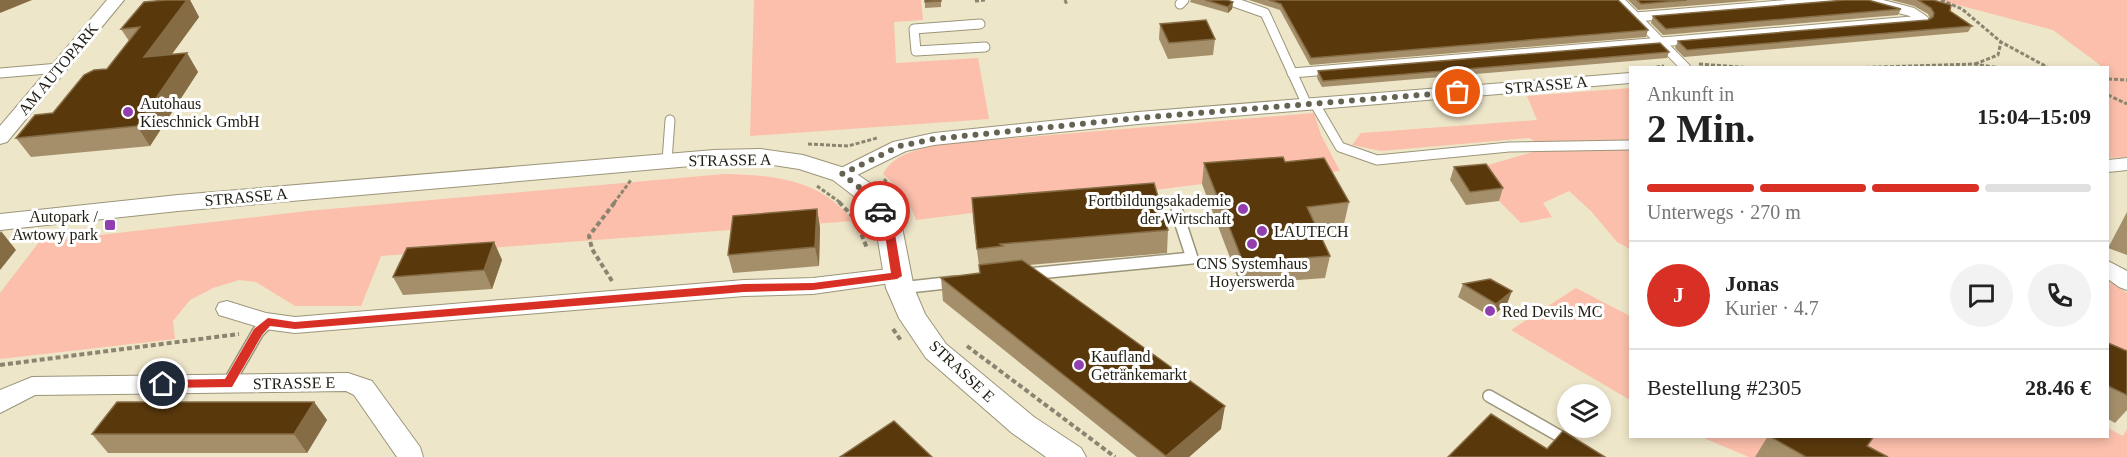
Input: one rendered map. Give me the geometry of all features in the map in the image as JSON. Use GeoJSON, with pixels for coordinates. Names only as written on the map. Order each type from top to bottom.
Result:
{"type":"FeatureCollection","features":[{"type":"Feature","properties":{"kind":"street","name":"AM AUTOPARK"},"geometry":{"type":"LineString","coordinates":[[0,138],[118,1]]}},
{"type":"Feature","properties":{"kind":"street","name":"STRASSE A"},"geometry":{"type":"LineString","coordinates":[[0,222],[178,203],[639,174],[667,161],[761,156],[803,162],[842,174],[900,146],[934,139],[1150,117],[1629,78]]}},
{"type":"Feature","properties":{"kind":"street"},"geometry":{"type":"LineString","coordinates":[[2109,166],[2127,164]]}},
{"type":"Feature","properties":{"kind":"street","name":"STRASSE E"},"geometry":{"type":"LineString","coordinates":[[842,174],[868,194],[888,222],[889,281],[936,351],[1023,425],[1070,457]]}},
{"type":"Feature","properties":{"kind":"street"},"geometry":{"type":"LineString","coordinates":[[2109,269],[2127,282]]}},
{"type":"Feature","properties":{"kind":"street"},"geometry":{"type":"LineString","coordinates":[[227,309],[263,327],[295,326],[751,288],[889,281]]}},
{"type":"Feature","properties":{"kind":"street","name":"STRASSE E"},"geometry":{"type":"LineString","coordinates":[[0,404],[5,398],[32,386],[348,382],[363,388],[411,453],[410,457]]}},
{"type":"Feature","properties":{"kind":"street","name":"STRASSE E"},"geometry":{"type":"LineString","coordinates":[[1023,425],[1053,457]]}},
{"type":"Feature","properties":{"kind":"lane"},"geometry":{"type":"LineString","coordinates":[[1228,0],[1265,13],[1292,73],[1340,147],[1377,160],[1509,147],[1629,145]]}},
{"type":"Feature","properties":{"kind":"lane"},"geometry":{"type":"LineString","coordinates":[[1619,0],[1684,66]]}},
{"type":"Feature","properties":{"kind":"lane"},"geometry":{"type":"LineString","coordinates":[[1636,17],[1841,0]]}},
{"type":"Feature","properties":{"kind":"lane"},"geometry":{"type":"LineString","coordinates":[[1292,73],[1924,20],[1912,12],[1865,0]]}},
{"type":"Feature","properties":{"kind":"lane"},"geometry":{"type":"LineString","coordinates":[[980,24],[914,29],[916,51],[985,47]]}},
{"type":"Feature","properties":{"kind":"lane"},"geometry":{"type":"LineString","coordinates":[[0,73],[59,68]]}},
{"type":"Feature","properties":{"kind":"lane"},"geometry":{"type":"LineString","coordinates":[[667,161],[670,120]]}},
{"type":"Feature","properties":{"kind":"lane"},"geometry":{"type":"LineString","coordinates":[[1014,275],[1192,258],[1177,212]]}},
{"type":"Feature","properties":{"kind":"lane"},"geometry":{"type":"LineString","coordinates":[[889,281],[969,280]]}},
{"type":"Feature","properties":{"kind":"lane"},"geometry":{"type":"LineString","coordinates":[[228,384],[263,327]]}},
{"type":"Feature","properties":{"kind":"lane"},"geometry":{"type":"LineString","coordinates":[[1489,396],[1580,447]]}},
{"type":"Feature","properties":{"kind":"path"},"geometry":{"type":"LineString","coordinates":[[975,1],[986,0]]}},
{"type":"Feature","properties":{"kind":"path"},"geometry":{"type":"LineString","coordinates":[[1065,0],[1067,5]]}},
{"type":"Feature","properties":{"kind":"path"},"geometry":{"type":"LineString","coordinates":[[1941,0],[1962,9],[2001,42],[2045,66]]}},
{"type":"Feature","properties":{"kind":"path"},"geometry":{"type":"LineString","coordinates":[[1974,64],[1998,56],[2001,42]]}},
{"type":"Feature","properties":{"kind":"path"},"geometry":{"type":"LineString","coordinates":[[1875,66],[1974,64],[1987,66]]}},
{"type":"Feature","properties":{"kind":"path"},"geometry":{"type":"LineString","coordinates":[[2109,79],[2127,80]]}},
{"type":"Feature","properties":{"kind":"path"},"geometry":{"type":"LineString","coordinates":[[2109,95],[2127,104]]}},
{"type":"Feature","properties":{"kind":"path"},"geometry":{"type":"LineString","coordinates":[[848,146],[898,194],[906,212]]}},
{"type":"Feature","properties":{"kind":"path"},"geometry":{"type":"LineString","coordinates":[[619,182],[639,174]]}},
{"type":"Feature","properties":{"kind":"path"},"geometry":{"type":"LineString","coordinates":[[620,298],[607,271],[592,249],[589,236],[639,174]]}},
{"type":"Feature","properties":{"kind":"path"},"geometry":{"type":"LineString","coordinates":[[814,184],[838,199],[863,229],[870,259],[889,281]]}},
{"type":"Feature","properties":{"kind":"path"},"geometry":{"type":"LineString","coordinates":[[891,326],[909,351]]}},
{"type":"Feature","properties":{"kind":"path"},"geometry":{"type":"LineString","coordinates":[[0,365],[263,327]]}},
{"type":"Feature","properties":{"kind":"path"},"geometry":{"type":"LineString","coordinates":[[966,345],[1115,457]]}},
{"type":"Feature","properties":{"kind":"shaded area"},"geometry":{"type":"Polygon","coordinates":[[[754,0],[921,0],[923,20],[894,22],[896,63],[978,58],[989,119],[750,136],[754,0]]]}},
{"type":"Feature","properties":{"kind":"shaded area"},"geometry":{"type":"Polygon","coordinates":[[[1939,0],[2127,0],[2127,157],[2109,158],[2109,66],[2100,66],[2053,30],[1939,0]]]}},
{"type":"Feature","properties":{"kind":"shaded area"},"geometry":{"type":"Polygon","coordinates":[[[1629,88],[1629,248],[1617,242],[1591,211],[1569,191],[1543,203],[1552,217],[1521,223],[1499,201],[1482,177],[1488,165],[1543,149],[1530,138],[1381,151],[1352,145],[1361,133],[1537,120],[1527,96],[1629,88]]]}},
{"type":"Feature","properties":{"kind":"shaded area"},"geometry":{"type":"Polygon","coordinates":[[[1314,113],[1321,135],[1340,171],[1202,184],[916,220],[903,195],[883,174],[894,161],[902,156],[944,144],[1314,113]]]}},
{"type":"Feature","properties":{"kind":"shaded area"},"geometry":{"type":"Polygon","coordinates":[[[724,174],[760,176],[795,182],[826,196],[853,221],[381,256],[361,306],[295,306],[256,282],[239,280],[213,288],[190,300],[173,321],[175,339],[0,359],[0,293],[39,242],[307,211],[724,174]]]}},
{"type":"Feature","properties":{"kind":"shaded area"},"geometry":{"type":"Polygon","coordinates":[[[2109,280],[2127,293],[2127,360],[2109,352],[2109,280]]]}},
{"type":"Feature","properties":{"kind":"shaded area"},"geometry":{"type":"Polygon","coordinates":[[[1576,288],[1629,315],[1629,399],[1611,389],[1611,384],[1603,384],[1511,330],[1576,288]]]}},
{"type":"Feature","properties":{"kind":"shaded area"},"geometry":{"type":"Polygon","coordinates":[[[2109,429],[2123,436],[2127,429],[2127,457],[1859,457],[1872,438],[2109,438],[2109,429]]]}},
{"type":"Feature","properties":{"kind":"shaded area"},"geometry":{"type":"Polygon","coordinates":[[[1703,438],[1770,438],[1755,457],[1749,457],[1703,438]]]}},
{"type":"Feature","properties":{"kind":"building"},"geometry":{"type":"Polygon","coordinates":[[[187,0],[144,57],[187,53],[137,126],[16,138],[35,115],[53,113],[84,75],[94,70],[107,69],[140,27],[121,29],[144,2],[187,0]]]}},
{"type":"Feature","properties":{"kind":"building"},"geometry":{"type":"Polygon","coordinates":[[[925,0],[941,0],[941,1],[925,2],[925,0]]]}},
{"type":"Feature","properties":{"kind":"building"},"geometry":{"type":"Polygon","coordinates":[[[1205,0],[1227,0],[1233,2],[1228,7],[1205,0]]]}},
{"type":"Feature","properties":{"kind":"building"},"geometry":{"type":"Polygon","coordinates":[[[1269,0],[1618,0],[1648,30],[1311,58],[1281,4],[1269,0]]]}},
{"type":"Feature","properties":{"kind":"building"},"geometry":{"type":"Polygon","coordinates":[[[1637,0],[1687,0],[1641,4],[1637,0]]]}},
{"type":"Feature","properties":{"kind":"building"},"geometry":{"type":"Polygon","coordinates":[[[1868,0],[1901,9],[1666,29],[1653,16],[1868,0]]]}},
{"type":"Feature","properties":{"kind":"building"},"geometry":{"type":"Polygon","coordinates":[[[1918,0],[1933,0],[1951,5],[1950,11],[1972,26],[1687,50],[1678,41],[1928,20],[1933,17],[1934,13],[1931,8],[1918,0]]]}},
{"type":"Feature","properties":{"kind":"building"},"geometry":{"type":"Polygon","coordinates":[[[1206,20],[1215,39],[1169,43],[1160,24],[1206,20]]]}},
{"type":"Feature","properties":{"kind":"building"},"geometry":{"type":"Polygon","coordinates":[[[1660,43],[1669,52],[1323,81],[1318,71],[1660,43]]]}},
{"type":"Feature","properties":{"kind":"building"},"geometry":{"type":"Polygon","coordinates":[[[1283,157],[1285,162],[1324,158],[1349,202],[1307,207],[1330,256],[1243,262],[1204,163],[1283,157]]]}},
{"type":"Feature","properties":{"kind":"building"},"geometry":{"type":"Polygon","coordinates":[[[1486,164],[1503,188],[1470,192],[1454,167],[1486,164]]]}},
{"type":"Feature","properties":{"kind":"building"},"geometry":{"type":"Polygon","coordinates":[[[1154,183],[1168,230],[1000,244],[1003,246],[977,249],[972,198],[1154,183]]]}},
{"type":"Feature","properties":{"kind":"building"},"geometry":{"type":"Polygon","coordinates":[[[817,209],[815,247],[728,255],[733,216],[817,209]]]}},
{"type":"Feature","properties":{"kind":"building"},"geometry":{"type":"Polygon","coordinates":[[[494,242],[484,270],[393,277],[407,248],[494,242]]]}},
{"type":"Feature","properties":{"kind":"building","name":"Kaufland Getränkemarkt"},"geometry":{"type":"Polygon","coordinates":[[[1022,260],[1225,406],[1166,456],[941,278],[980,273],[979,265],[1022,260]]]}},
{"type":"Feature","properties":{"kind":"building"},"geometry":{"type":"Polygon","coordinates":[[[1490,279],[1512,291],[1496,304],[1463,284],[1490,279]]]}},
{"type":"Feature","properties":{"kind":"building"},"geometry":{"type":"Polygon","coordinates":[[[2109,343],[2127,351],[2127,395],[2109,386],[2109,343]]]}},
{"type":"Feature","properties":{"kind":"building"},"geometry":{"type":"Polygon","coordinates":[[[117,402],[314,402],[294,434],[92,434],[117,402]]]}},
{"type":"Feature","properties":{"kind":"building"},"geometry":{"type":"Polygon","coordinates":[[[1491,414],[1547,449],[1557,438],[1574,438],[1605,457],[1448,457],[1491,414]]]}},
{"type":"Feature","properties":{"kind":"building"},"geometry":{"type":"Polygon","coordinates":[[[894,421],[932,457],[840,457],[894,421]]]}},
{"type":"Feature","properties":{"kind":"building"},"geometry":{"type":"Polygon","coordinates":[[[1773,438],[1873,438],[1867,446],[1888,457],[1806,457],[1773,438]]]}},
{"type":"Feature","properties":{"kind":"way so far"},"geometry":{"type":"LineString","coordinates":[[880,211],[868,194],[842,174],[900,146],[934,139],[1138,118],[1458,92]]}},
{"type":"Feature","properties":{"kind":"place","name":"Autohaus Kieschnick GmbH"},"geometry":{"type":"Point","coordinates":[128,112]}},
{"type":"Feature","properties":{"kind":"place","name":"Fortbildungsakademie der Wirtschaft"},"geometry":{"type":"Point","coordinates":[1243,209]}},
{"type":"Feature","properties":{"kind":"place","name":"Autopark / Awtowy park"},"geometry":{"type":"Point","coordinates":[110,225]}},
{"type":"Feature","properties":{"kind":"place","name":"LAUTECH"},"geometry":{"type":"Point","coordinates":[1262,231]}},
{"type":"Feature","properties":{"kind":"place","name":"CNS Systemhaus Hoyerswerda"},"geometry":{"type":"Point","coordinates":[1252,244]}},
{"type":"Feature","properties":{"kind":"place","name":"Red Devils MC"},"geometry":{"type":"Point","coordinates":[1490,311]}},
{"type":"Feature","properties":{"kind":"place","name":"Kaufland Getränkemarkt"},"geometry":{"type":"Point","coordinates":[1079,365]}},
{"type":"Feature","properties":{"kind":"route"},"geometry":{"type":"LineString","coordinates":[[163,384],[228,384],[258,332],[268,322],[295,326],[744,288],[813,286],[897,276],[888,222],[880,211]]}}]}
